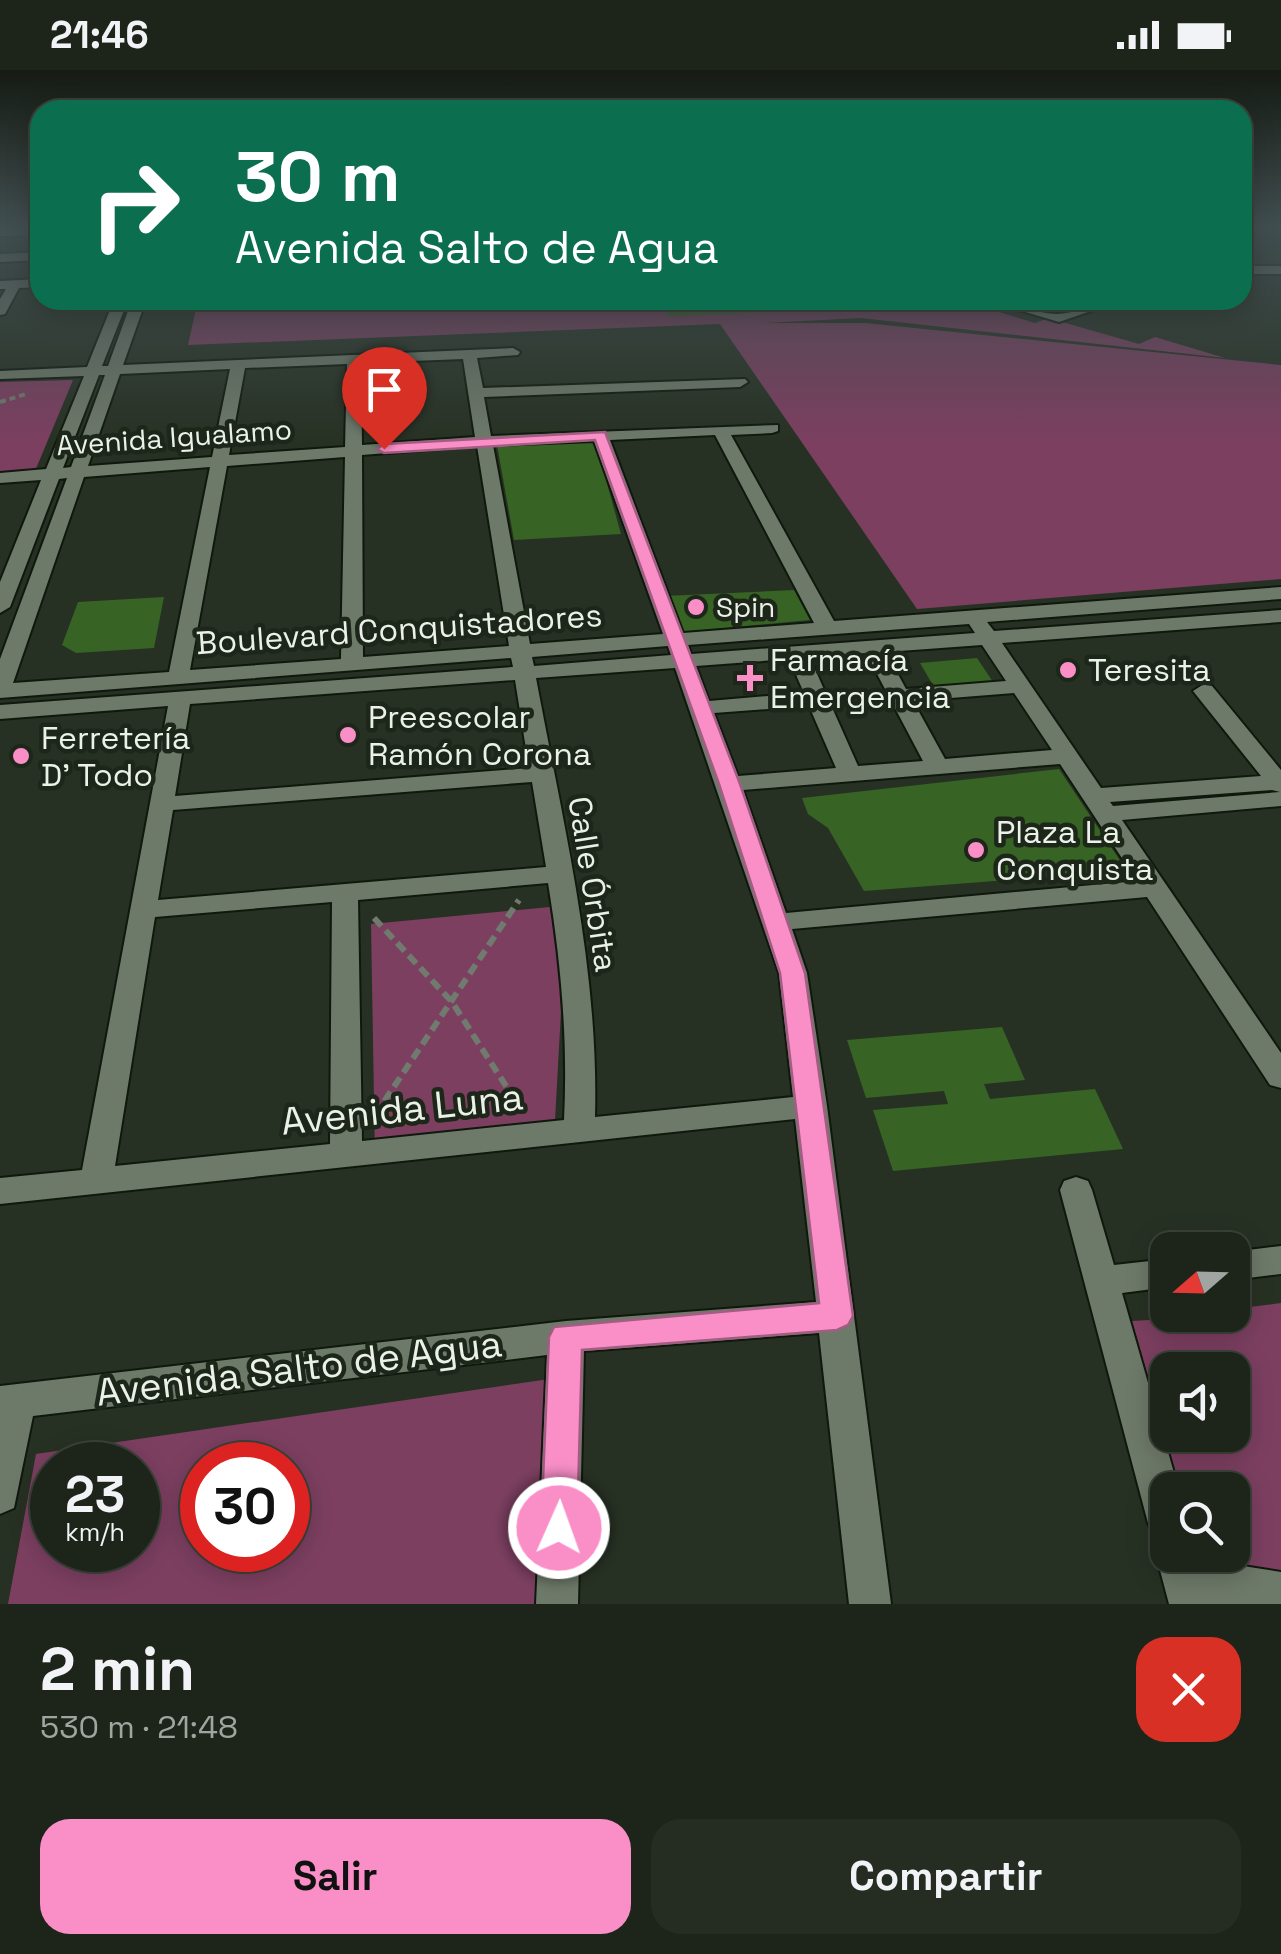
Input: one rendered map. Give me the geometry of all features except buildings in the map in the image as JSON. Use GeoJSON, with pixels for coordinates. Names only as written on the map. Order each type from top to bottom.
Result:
{"type":"FeatureCollection","features":[{"type":"Feature","properties":{"kind":"street"},"geometry":{"type":"LineString","coordinates":[[0,607],[117,310]]}},
{"type":"Feature","properties":{"kind":"street"},"geometry":{"type":"LineString","coordinates":[[0,690],[135,310]]}},
{"type":"Feature","properties":{"kind":"street"},"geometry":{"type":"LineString","coordinates":[[1048,310],[1063,318],[1087,310]]}},
{"type":"Feature","properties":{"kind":"street"},"geometry":{"type":"LineString","coordinates":[[0,375],[513,352]]}},
{"type":"Feature","properties":{"kind":"street","name":"Calle Órbita"},"geometry":{"type":"LineString","coordinates":[[469,354],[542,774],[547,875],[577,992],[582,1056],[578,1131]]}},
{"type":"Feature","properties":{"kind":"street"},"geometry":{"type":"LineString","coordinates":[[352,664],[354,360]]}},
{"type":"Feature","properties":{"kind":"street"},"geometry":{"type":"LineString","coordinates":[[96,1181],[238,366]]}},
{"type":"Feature","properties":{"kind":"street"},"geometry":{"type":"LineString","coordinates":[[476,393],[740,382]]}},
{"type":"Feature","properties":{"kind":"street","name":"Avenida Igualamo"},"geometry":{"type":"LineString","coordinates":[[0,478],[484,441],[772,428]]}},
{"type":"Feature","properties":{"kind":"street"},"geometry":{"type":"LineString","coordinates":[[720,430],[827,627]]}},
{"type":"Feature","properties":{"kind":"street"},"geometry":{"type":"LineString","coordinates":[[600,435],[730,784],[792,973],[812,1106],[870,1604]]}},
{"type":"Feature","properties":{"kind":"street"},"geometry":{"type":"LineString","coordinates":[[14,571],[43,570]]}},
{"type":"Feature","properties":{"kind":"street","name":"Boulevard Conquistadores"},"geometry":{"type":"LineString","coordinates":[[677,650],[796,650],[870,644],[980,626],[1281,593]]}},
{"type":"Feature","properties":{"kind":"street","name":"Boulevard Conquistadores"},"geometry":{"type":"LineString","coordinates":[[0,690],[179,688],[522,662],[677,650],[827,627],[1281,616]]}},
{"type":"Feature","properties":{"kind":"street"},"geometry":{"type":"LineString","coordinates":[[980,626],[1281,1078]]}},
{"type":"Feature","properties":{"kind":"street"},"geometry":{"type":"LineString","coordinates":[[870,644],[938,768]]}},
{"type":"Feature","properties":{"kind":"street"},"geometry":{"type":"LineString","coordinates":[[796,650],[851,776]]}},
{"type":"Feature","properties":{"kind":"street","name":"Boulevard Conquistadores"},"geometry":{"type":"LineString","coordinates":[[0,712],[352,664],[522,662]]}},
{"type":"Feature","properties":{"kind":"street"},"geometry":{"type":"LineString","coordinates":[[898,696],[1019,686]]}},
{"type":"Feature","properties":{"kind":"street"},"geometry":{"type":"LineString","coordinates":[[1204,692],[1280,787]]}},
{"type":"Feature","properties":{"kind":"street"},"geometry":{"type":"LineString","coordinates":[[700,708],[815,699]]}},
{"type":"Feature","properties":{"kind":"street"},"geometry":{"type":"LineString","coordinates":[[730,784],[1068,756]]}},
{"type":"Feature","properties":{"kind":"street"},"geometry":{"type":"LineString","coordinates":[[162,804],[542,774]]}},
{"type":"Feature","properties":{"kind":"street"},"geometry":{"type":"LineString","coordinates":[[1100,805],[1280,787]]}},
{"type":"Feature","properties":{"kind":"street"},"geometry":{"type":"LineString","coordinates":[[143,910],[547,875]]}},
{"type":"Feature","properties":{"kind":"street"},"geometry":{"type":"LineString","coordinates":[[778,922],[1156,888]]}},
{"type":"Feature","properties":{"kind":"street"},"geometry":{"type":"LineString","coordinates":[[347,892],[347,1154]]}},
{"type":"Feature","properties":{"kind":"street","name":"Avenida Luna"},"geometry":{"type":"LineString","coordinates":[[0,1191],[812,1106]]}},
{"type":"Feature","properties":{"kind":"street"},"geometry":{"type":"LineString","coordinates":[[1076,1190],[1154,1472]]}},
{"type":"Feature","properties":{"kind":"street"},"geometry":{"type":"LineString","coordinates":[[1250,1264],[1281,1260]]}},
{"type":"Feature","properties":{"kind":"street"},"geometry":{"type":"LineString","coordinates":[[1101,1281],[1150,1276]]}},
{"type":"Feature","properties":{"kind":"street","name":"Avenida Salto de Agua"},"geometry":{"type":"LineString","coordinates":[[9,1402],[566,1337],[837,1316]]}},
{"type":"Feature","properties":{"kind":"street"},"geometry":{"type":"LineString","coordinates":[[556,1604],[566,1337]]}},
{"type":"Feature","properties":{"kind":"street"},"geometry":{"type":"LineString","coordinates":[[0,1496],[9,1402]]}},
{"type":"Feature","properties":{"kind":"street"},"geometry":{"type":"LineString","coordinates":[[1183,1579],[1260,1595]]}},
{"type":"Feature","properties":{"kind":"path"},"geometry":{"type":"LineString","coordinates":[[347,1154],[452,1002],[547,875]]}},
{"type":"Feature","properties":{"kind":"path"},"geometry":{"type":"LineString","coordinates":[[347,892],[452,1002],[537,1134]]}},
{"type":"Feature","properties":{"kind":"shaded area"},"geometry":{"type":"Polygon","coordinates":[[[196,310],[993,310],[1035,323],[1048,318],[1139,344],[1155,337],[1225,358],[861,318],[764,323],[865,323],[1281,365],[1281,579],[917,609],[720,324],[188,345],[196,310]]]}},
{"type":"Feature","properties":{"kind":"shaded area"},"geometry":{"type":"Polygon","coordinates":[[[73,380],[35,471],[0,473],[0,382],[73,380]]]}},
{"type":"Feature","properties":{"kind":"shaded area"},"geometry":{"type":"Polygon","coordinates":[[[550,907],[562,993],[554,1139],[375,1158],[371,924],[550,907]]]}},
{"type":"Feature","properties":{"kind":"shaded area"},"geometry":{"type":"Polygon","coordinates":[[[1281,1303],[1281,1588],[1256,1593],[1231,1572],[1250,1572],[1250,1472],[1175,1472],[1169,1452],[1250,1452],[1250,1352],[1150,1352],[1150,1384],[1132,1321],[1150,1320],[1150,1332],[1250,1332],[1250,1307],[1281,1303]]]}},
{"type":"Feature","properties":{"kind":"shaded area"},"geometry":{"type":"Polygon","coordinates":[[[563,1377],[546,1604],[8,1604],[30,1486],[30,1572],[160,1572],[160,1442],[118,1442],[563,1377]]]}},
{"type":"Feature","properties":{"kind":"place","name":"Spin"},"geometry":{"type":"Point","coordinates":[696,607]}},
{"type":"Feature","properties":{"kind":"place","name":"Teresita"},"geometry":{"type":"Point","coordinates":[1068,670]}},
{"type":"Feature","properties":{"kind":"place","name":"Farmacía Emergencia"},"geometry":{"type":"Point","coordinates":[750,678]}},
{"type":"Feature","properties":{"kind":"place","name":"Preescolar Ramón Corona"},"geometry":{"type":"Point","coordinates":[348,735]}},
{"type":"Feature","properties":{"kind":"place","name":"Ferretería D' Todo"},"geometry":{"type":"Point","coordinates":[21,756]}},
{"type":"Feature","properties":{"kind":"place","name":"Plaza La Conquista"},"geometry":{"type":"Point","coordinates":[976,850]}},
{"type":"Feature","properties":{"kind":"route"},"geometry":{"type":"LineString","coordinates":[[384,449],[600,435],[673,641],[730,784],[792,973],[837,1316],[566,1337],[559,1528]]}}]}
